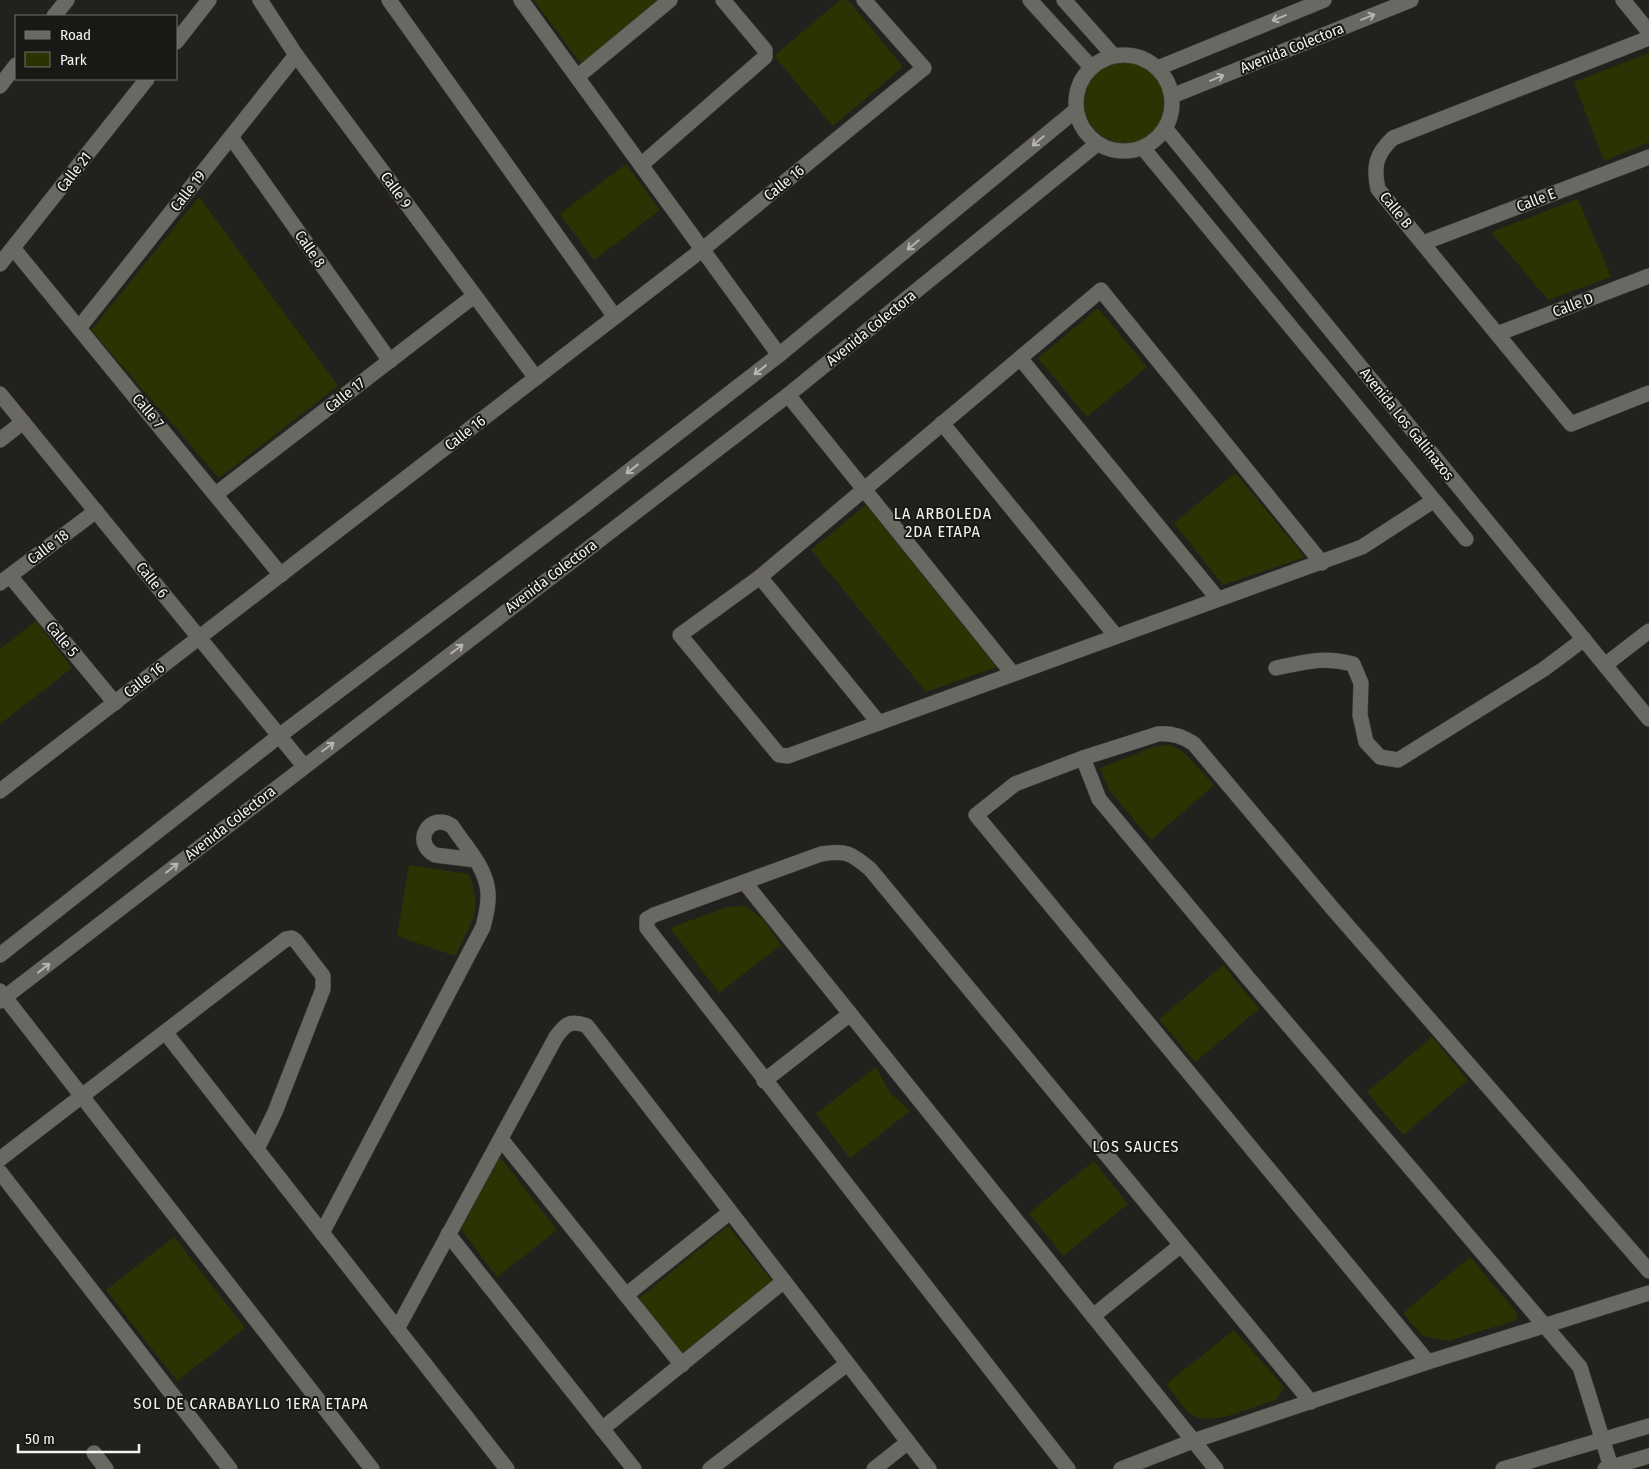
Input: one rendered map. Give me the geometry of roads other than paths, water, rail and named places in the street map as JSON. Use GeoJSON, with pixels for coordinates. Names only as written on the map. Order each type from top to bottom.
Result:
{"type":"FeatureCollection","features":[{"type":"Feature","properties":{"kind":"street"},"geometry":{"type":"LineString","coordinates":[[55,15],[67,0]]}},
{"type":"Feature","properties":{"kind":"street"},"geometry":{"type":"LineString","coordinates":[[178,39],[209,0]]}},
{"type":"Feature","properties":{"kind":"street","name":"Calle 9"},"geometry":{"type":"LineString","coordinates":[[260,0],[296,55],[536,378]]}},
{"type":"Feature","properties":{"kind":"street"},"geometry":{"type":"LineString","coordinates":[[389,0],[615,317]]}},
{"type":"Feature","properties":{"kind":"street"},"geometry":{"type":"LineString","coordinates":[[521,0],[780,355]]}},
{"type":"Feature","properties":{"kind":"street"},"geometry":{"type":"LineString","coordinates":[[577,77],[670,0]]}},
{"type":"Feature","properties":{"kind":"street"},"geometry":{"type":"LineString","coordinates":[[641,165],[765,57],[765,50],[723,0]]}},
{"type":"Feature","properties":{"kind":"street","name":"Calle 16"},"geometry":{"type":"LineString","coordinates":[[0,791],[703,249],[924,68],[864,0]]}},
{"type":"Feature","properties":{"kind":"street"},"geometry":{"type":"LineString","coordinates":[[1030,0],[1091,68]]}},
{"type":"Feature","properties":{"kind":"street"},"geometry":{"type":"LineString","coordinates":[[1064,0],[1113,55]]}},
{"type":"Feature","properties":{"kind":"street"},"geometry":{"type":"LineString","coordinates":[[1158,68],[1324,0]]}},
{"type":"Feature","properties":{"kind":"street","name":"Avenida Colectora"},"geometry":{"type":"LineString","coordinates":[[1172,96],[1412,0]]}},
{"type":"Feature","properties":{"kind":"street"},"geometry":{"type":"LineString","coordinates":[[1623,0],[1649,32]]}},
{"type":"Feature","properties":{"kind":"street","name":"Calle B"},"geometry":{"type":"LineString","coordinates":[[1649,38],[1393,138],[1383,147],[1376,160],[1375,174],[1378,189],[1571,424],[1649,393]]}},
{"type":"Feature","properties":{"kind":"street"},"geometry":{"type":"LineString","coordinates":[[1129,54],[1144,59],[1158,68],[1167,81],[1172,96],[1171,112],[1165,128],[1155,140],[1143,148],[1128,152],[1112,150],[1097,144],[1085,133],[1076,110],[1075,102],[1078,86],[1086,72],[1098,62],[1113,55],[1129,54]]}},
{"type":"Feature","properties":{"kind":"street","name":"Calle 19"},"geometry":{"type":"LineString","coordinates":[[79,328],[296,55]]}},
{"type":"Feature","properties":{"kind":"street"},"geometry":{"type":"LineString","coordinates":[[1,81],[15,66]]}},
{"type":"Feature","properties":{"kind":"street","name":"Calle 21"},"geometry":{"type":"LineString","coordinates":[[0,264],[146,80]]}},
{"type":"Feature","properties":{"kind":"street"},"geometry":{"type":"LineString","coordinates":[[0,955],[279,736],[780,355],[1076,110]]}},
{"type":"Feature","properties":{"kind":"street","name":"Avenida Los Gallinazos"},"geometry":{"type":"LineString","coordinates":[[1165,128],[1649,719]]}},
{"type":"Feature","properties":{"kind":"street","name":"Calle 8"},"geometry":{"type":"LineString","coordinates":[[231,137],[390,361]]}},
{"type":"Feature","properties":{"kind":"street","name":"Avenida Colectora"},"geometry":{"type":"LineString","coordinates":[[2,997],[788,395],[1097,144]]}},
{"type":"Feature","properties":{"kind":"street","name":"Avenida Los Gallinazos"},"geometry":{"type":"LineString","coordinates":[[1143,148],[1466,539]]}},
{"type":"Feature","properties":{"kind":"street","name":"Calle E"},"geometry":{"type":"LineString","coordinates":[[1423,243],[1649,157]]}},
{"type":"Feature","properties":{"kind":"street","name":"Calle 7"},"geometry":{"type":"LineString","coordinates":[[13,248],[281,574]]}},
{"type":"Feature","properties":{"kind":"street","name":"Calle D"},"geometry":{"type":"LineString","coordinates":[[1497,334],[1649,276]]}},
{"type":"Feature","properties":{"kind":"street"},"geometry":{"type":"LineString","coordinates":[[1322,563],[1101,290],[760,576],[680,635],[779,754],[788,756],[1322,563],[1362,547],[1433,501]]}},
{"type":"Feature","properties":{"kind":"street","name":"Calle 17"},"geometry":{"type":"LineString","coordinates":[[216,494],[474,296]]}},
{"type":"Feature","properties":{"kind":"street"},"geometry":{"type":"LineString","coordinates":[[1020,358],[1218,599]]}},
{"type":"Feature","properties":{"kind":"street","name":"Calle 6"},"geometry":{"type":"LineString","coordinates":[[0,394],[304,766]]}},
{"type":"Feature","properties":{"kind":"street"},"geometry":{"type":"LineString","coordinates":[[788,395],[1013,674]]}},
{"type":"Feature","properties":{"kind":"street"},"geometry":{"type":"LineString","coordinates":[[0,440],[23,422]]}},
{"type":"Feature","properties":{"kind":"street"},"geometry":{"type":"LineString","coordinates":[[942,423],[1116,636]]}},
{"type":"Feature","properties":{"kind":"street","name":"Calle 18"},"geometry":{"type":"LineString","coordinates":[[5,580],[96,511]]}},
{"type":"Feature","properties":{"kind":"street"},"geometry":{"type":"LineString","coordinates":[[760,576],[879,723]]}},
{"type":"Feature","properties":{"kind":"street","name":"Calle 5"},"geometry":{"type":"LineString","coordinates":[[5,580],[115,702]]}},
{"type":"Feature","properties":{"kind":"street"},"geometry":{"type":"LineString","coordinates":[[1605,665],[1649,631]]}},
{"type":"Feature","properties":{"kind":"street"},"geometry":{"type":"LineString","coordinates":[[1276,668],[1303,662],[1335,659],[1353,664],[1361,682],[1360,715],[1366,742],[1380,757],[1398,760],[1544,669],[1584,639]]}},
{"type":"Feature","properties":{"kind":"street"},"geometry":{"type":"LineString","coordinates":[[1428,1362],[976,815],[1015,784],[1083,758],[1158,734],[1183,737],[1194,744],[1333,909],[1649,1270]]}},
{"type":"Feature","properties":{"kind":"street"},"geometry":{"type":"LineString","coordinates":[[1083,758],[1099,799],[1256,987],[1580,1367],[1603,1440],[1608,1468],[1649,1456]]}},
{"type":"Feature","properties":{"kind":"street"},"geometry":{"type":"LineString","coordinates":[[1068,1469],[764,1081],[647,928],[647,919],[821,854],[838,851],[856,857],[870,868],[1311,1402]]}},
{"type":"Feature","properties":{"kind":"street"},"geometry":{"type":"LineString","coordinates":[[322,1233],[483,927],[488,891],[476,860]]}},
{"type":"Feature","properties":{"kind":"street"},"geometry":{"type":"LineString","coordinates":[[745,883],[1216,1469]]}},
{"type":"Feature","properties":{"kind":"street"},"geometry":{"type":"LineString","coordinates":[[0,1159],[286,939],[292,938],[323,976],[323,989],[320,1001],[275,1112],[257,1149]]}},
{"type":"Feature","properties":{"kind":"street"},"geometry":{"type":"LineString","coordinates":[[2,997],[82,1096],[372,1469]]}},
{"type":"Feature","properties":{"kind":"street"},"geometry":{"type":"LineString","coordinates":[[764,1081],[850,1014]]}},
{"type":"Feature","properties":{"kind":"street"},"geometry":{"type":"LineString","coordinates":[[397,1329],[556,1037],[563,1027],[571,1023],[579,1023],[588,1026],[929,1469]]}},
{"type":"Feature","properties":{"kind":"street"},"geometry":{"type":"LineString","coordinates":[[165,1032],[507,1469]]}},
{"type":"Feature","properties":{"kind":"street"},"geometry":{"type":"LineString","coordinates":[[501,1138],[682,1365]]}},
{"type":"Feature","properties":{"kind":"street"},"geometry":{"type":"LineString","coordinates":[[0,1172],[230,1469]]}},
{"type":"Feature","properties":{"kind":"street"},"geometry":{"type":"LineString","coordinates":[[626,1295],[730,1212]]}},
{"type":"Feature","properties":{"kind":"street"},"geometry":{"type":"LineString","coordinates":[[448,1234],[634,1469]]}},
{"type":"Feature","properties":{"kind":"street"},"geometry":{"type":"LineString","coordinates":[[1093,1316],[1181,1245]]}},
{"type":"Feature","properties":{"kind":"street"},"geometry":{"type":"LineString","coordinates":[[602,1429],[784,1281]]}},
{"type":"Feature","properties":{"kind":"street"},"geometry":{"type":"LineString","coordinates":[[1121,1469],[1193,1440],[1428,1362],[1649,1293]]}},
{"type":"Feature","properties":{"kind":"street"},"geometry":{"type":"LineString","coordinates":[[710,1469],[847,1364]]}},
{"type":"Feature","properties":{"kind":"street"},"geometry":{"type":"LineString","coordinates":[[1503,1469],[1649,1426]]}},
{"type":"Feature","properties":{"kind":"street"},"geometry":{"type":"LineString","coordinates":[[874,1469],[908,1442]]}},
{"type":"Feature","properties":{"kind":"street"},"geometry":{"type":"LineString","coordinates":[[94,1452],[106,1469]]}},
{"type":"Feature","properties":{"kind":"district","name":"LA ARBOLEDA 2DA ETAPA"},"geometry":{"type":"Point","coordinates":[943,522]}},
{"type":"Feature","properties":{"kind":"district","name":"LOS SAUCES"},"geometry":{"type":"Point","coordinates":[1136,1146]}},
{"type":"Feature","properties":{"kind":"district","name":"SOL DE CARABAYLLO 1ERA ETAPA"},"geometry":{"type":"Point","coordinates":[251,1403]}}]}
